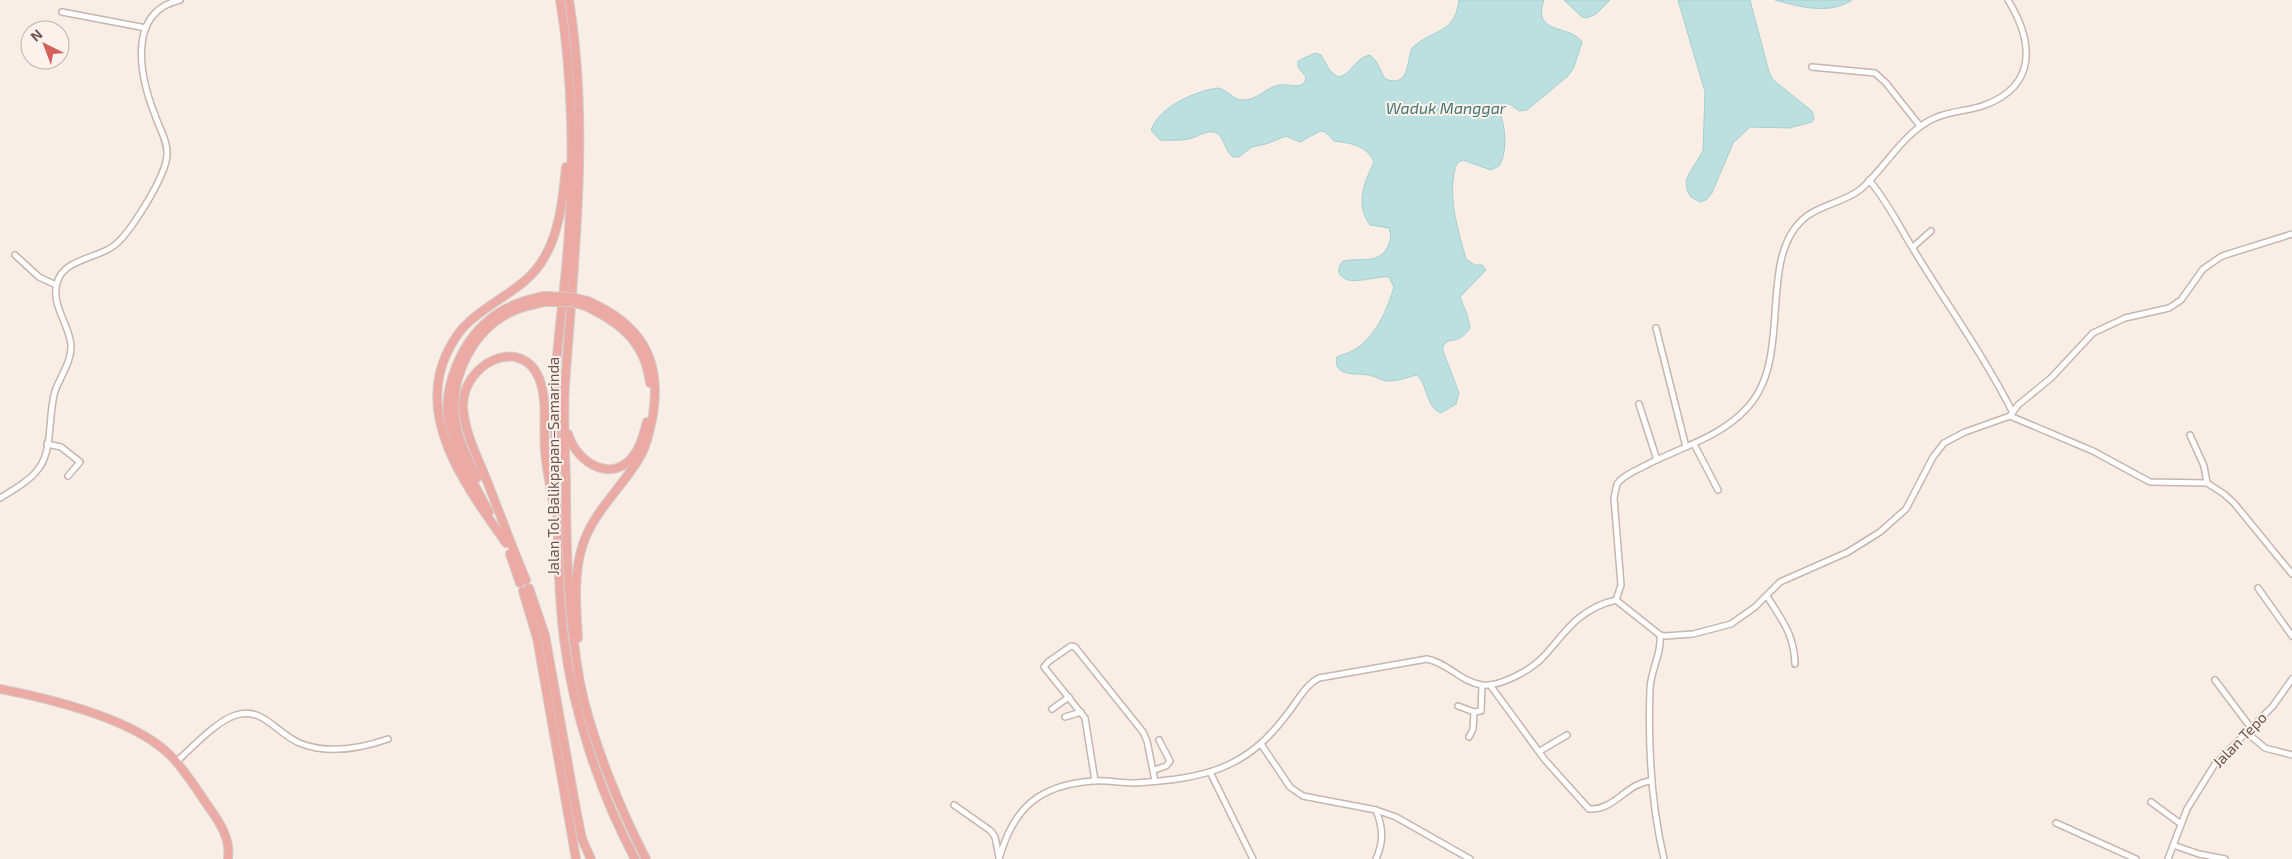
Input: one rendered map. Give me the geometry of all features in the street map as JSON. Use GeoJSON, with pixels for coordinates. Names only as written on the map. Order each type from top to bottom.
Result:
{"type":"FeatureCollection","features":[{"type":"Feature","properties":{"kind":"highway","name":"Jalan Tol Balikpapan–Samarinda"},"geometry":{"type":"LineString","coordinates":[[560,0],[568,43],[570,120],[568,242],[555,385],[558,531],[564,639],[572,688],[583,731],[610,804],[635,859]]}},
{"type":"Feature","properties":{"kind":"highway","name":"Jalan Tol Balikpapan–Samarinda"},"geometry":{"type":"LineString","coordinates":[[569,0],[576,44],[579,86],[579,179],[577,243],[565,388],[566,565],[573,637],[581,685],[592,728],[619,801],[646,859]]}},
{"type":"Feature","properties":{"kind":"highway"},"geometry":{"type":"LineString","coordinates":[[508,542],[470,492],[444,439],[437,404],[438,384],[442,365],[451,344],[462,328],[480,312],[526,280],[544,258],[555,230],[562,198],[570,120]]}},
{"type":"Feature","properties":{"kind":"highway"},"geometry":{"type":"LineString","coordinates":[[508,542],[458,435],[455,418],[456,388],[469,353],[492,325],[509,313],[544,299],[587,303],[615,314],[639,337],[653,367],[655,397],[649,434],[642,454],[599,512],[587,535],[579,560],[576,579],[576,606],[581,685]]}},
{"type":"Feature","properties":{"kind":"highway"},"geometry":{"type":"LineString","coordinates":[[565,428],[571,444],[582,458],[598,468],[608,469],[626,462],[636,452],[649,414],[650,382],[648,370],[635,341],[612,320],[587,303]]}},
{"type":"Feature","properties":{"kind":"highway"},"geometry":{"type":"LineString","coordinates":[[558,531],[545,451],[543,389],[538,376],[526,362],[516,358],[504,357],[490,361],[473,374],[465,390],[464,405],[468,432],[508,542],[545,635],[577,817],[582,840],[591,859]]}},
{"type":"Feature","properties":{"kind":"highway"},"geometry":{"type":"LineString","coordinates":[[525,585],[537,638],[576,859]]}},
{"type":"Feature","properties":{"kind":"highway"},"geometry":{"type":"LineString","coordinates":[[0,689],[83,709],[101,716],[161,747],[176,762],[221,827],[227,841],[228,859]]}},
{"type":"Feature","properties":{"kind":"street"},"geometry":{"type":"LineString","coordinates":[[0,498],[40,468],[45,457],[54,396],[71,351],[69,336],[58,305],[56,285],[65,269],[111,248],[127,235],[166,162],[166,144],[154,114],[142,64],[142,46],[146,28],[156,10],[166,4],[180,0]]}},
{"type":"Feature","properties":{"kind":"street"},"geometry":{"type":"LineString","coordinates":[[1616,600],[1621,585],[1615,487],[1622,478],[1717,433],[1734,421],[1747,408],[1759,391],[1772,350],[1780,260],[1787,240],[1807,216],[1855,193],[1920,126],[1940,115],[1985,105],[2004,94],[2019,79],[2027,62],[2026,40],[2008,0]]}},
{"type":"Feature","properties":{"kind":"street"},"geometry":{"type":"LineString","coordinates":[[62,12],[146,28]]}},
{"type":"Feature","properties":{"kind":"street"},"geometry":{"type":"LineString","coordinates":[[1812,68],[1875,73],[1886,83],[1920,126]]}},
{"type":"Feature","properties":{"kind":"street"},"geometry":{"type":"LineString","coordinates":[[1869,180],[1887,202],[1913,248],[1947,299],[2011,413],[2093,451],[2150,482],[2206,484],[2224,494],[2234,503],[2292,574]]}},
{"type":"Feature","properties":{"kind":"street"},"geometry":{"type":"LineString","coordinates":[[1913,248],[1931,232]]}},
{"type":"Feature","properties":{"kind":"street"},"geometry":{"type":"LineString","coordinates":[[1616,600],[1660,635],[1681,636],[1727,626],[1746,615],[1780,582],[1848,552],[1897,519],[1913,498],[1936,452],[1951,438],[2011,413],[2051,378],[2093,333],[2125,318],[2169,308],[2181,300],[2203,269],[2212,262],[2228,254],[2292,234]]}},
{"type":"Feature","properties":{"kind":"street"},"geometry":{"type":"LineString","coordinates":[[15,256],[39,277],[56,285]]}},
{"type":"Feature","properties":{"kind":"street"},"geometry":{"type":"LineString","coordinates":[[1656,328],[1686,447]]}},
{"type":"Feature","properties":{"kind":"street"},"geometry":{"type":"LineString","coordinates":[[1639,404],[1657,460]]}},
{"type":"Feature","properties":{"kind":"street"},"geometry":{"type":"LineString","coordinates":[[2190,435],[2204,466],[2206,484]]}},
{"type":"Feature","properties":{"kind":"street"},"geometry":{"type":"LineString","coordinates":[[47,444],[61,447],[80,462],[68,476]]}},
{"type":"Feature","properties":{"kind":"street"},"geometry":{"type":"LineString","coordinates":[[1694,444],[1718,490]]}},
{"type":"Feature","properties":{"kind":"street"},"geometry":{"type":"LineString","coordinates":[[2258,588],[2292,636]]}},
{"type":"Feature","properties":{"kind":"street"},"geometry":{"type":"LineString","coordinates":[[1766,596],[1790,634],[1795,664]]}},
{"type":"Feature","properties":{"kind":"street"},"geometry":{"type":"LineString","coordinates":[[999,858],[1011,824],[1027,805],[1050,791],[1074,784],[1095,781],[1136,783],[1210,772],[1238,760],[1261,744],[1276,730],[1316,679],[1326,675],[1428,659],[1443,665],[1465,679],[1482,685],[1490,685],[1508,680],[1536,663],[1578,618],[1600,605],[1616,600]]}},
{"type":"Feature","properties":{"kind":"street"},"geometry":{"type":"LineString","coordinates":[[1660,635],[1660,647],[1652,671],[1650,688],[1650,781],[1664,859]]}},
{"type":"Feature","properties":{"kind":"street"},"geometry":{"type":"LineString","coordinates":[[1095,781],[1086,720],[1044,666],[1073,646],[1146,736],[1155,781]]}},
{"type":"Feature","properties":{"kind":"street","name":"Jalan Tepo"},"geometry":{"type":"LineString","coordinates":[[2168,859],[2191,800],[2215,764],[2276,703],[2292,679]]}},
{"type":"Feature","properties":{"kind":"street"},"geometry":{"type":"LineString","coordinates":[[2215,680],[2248,730],[2265,748],[2292,755]]}},
{"type":"Feature","properties":{"kind":"street"},"geometry":{"type":"LineString","coordinates":[[1458,706],[1474,712],[1480,712],[1482,709],[1482,685]]}},
{"type":"Feature","properties":{"kind":"street"},"geometry":{"type":"LineString","coordinates":[[1490,685],[1540,751],[1589,809],[1599,808],[1616,800],[1638,783],[1650,781]]}},
{"type":"Feature","properties":{"kind":"street"},"geometry":{"type":"LineString","coordinates":[[1052,709],[1069,697]]}},
{"type":"Feature","properties":{"kind":"street"},"geometry":{"type":"LineString","coordinates":[[1064,717],[1081,712]]}},
{"type":"Feature","properties":{"kind":"street"},"geometry":{"type":"LineString","coordinates":[[1468,738],[1473,729],[1474,712]]}},
{"type":"Feature","properties":{"kind":"street"},"geometry":{"type":"LineString","coordinates":[[176,762],[223,721],[243,713],[264,718],[292,740],[321,749],[346,748],[388,739]]}},
{"type":"Feature","properties":{"kind":"street"},"geometry":{"type":"LineString","coordinates":[[1540,751],[1567,735]]}},
{"type":"Feature","properties":{"kind":"street"},"geometry":{"type":"LineString","coordinates":[[1154,770],[1166,766],[1170,761],[1159,740]]}},
{"type":"Feature","properties":{"kind":"street"},"geometry":{"type":"LineString","coordinates":[[1261,744],[1290,786],[1303,796],[1376,810],[1396,818],[1470,859]]}},
{"type":"Feature","properties":{"kind":"street"},"geometry":{"type":"LineString","coordinates":[[1210,772],[1254,859]]}},
{"type":"Feature","properties":{"kind":"street"},"geometry":{"type":"LineString","coordinates":[[2151,802],[2181,824]]}},
{"type":"Feature","properties":{"kind":"street"},"geometry":{"type":"LineString","coordinates":[[954,805],[992,832],[999,858]]}},
{"type":"Feature","properties":{"kind":"street"},"geometry":{"type":"LineString","coordinates":[[1376,810],[1383,836],[1376,859]]}},
{"type":"Feature","properties":{"kind":"street"},"geometry":{"type":"LineString","coordinates":[[2056,823],[2136,859]]}},
{"type":"Feature","properties":{"kind":"street"},"geometry":{"type":"LineString","coordinates":[[2174,845],[2198,854],[2226,859]]}},
{"type":"Feature","properties":{"kind":"water","name":"Waduk Manggar"},"geometry":{"type":"Polygon","coordinates":[[[1459,0],[1544,0],[1541,11],[1543,19],[1547,24],[1576,36],[1582,42],[1574,67],[1568,76],[1527,110],[1519,111],[1510,104],[1504,105],[1501,114],[1505,133],[1504,148],[1503,158],[1499,166],[1491,170],[1463,160],[1457,163],[1454,175],[1453,199],[1463,248],[1466,259],[1475,265],[1482,265],[1486,270],[1460,297],[1470,328],[1461,338],[1448,341],[1443,346],[1443,351],[1459,393],[1456,404],[1441,413],[1432,406],[1421,379],[1417,375],[1387,381],[1371,376],[1346,373],[1338,368],[1336,363],[1337,357],[1360,346],[1374,332],[1388,305],[1394,287],[1389,277],[1354,281],[1342,277],[1339,272],[1343,261],[1369,259],[1381,255],[1390,240],[1389,228],[1370,225],[1365,217],[1362,201],[1364,186],[1374,162],[1367,152],[1357,146],[1334,141],[1325,132],[1320,131],[1300,142],[1286,136],[1252,147],[1239,157],[1233,157],[1228,152],[1220,136],[1214,132],[1207,132],[1185,140],[1160,140],[1151,130],[1155,122],[1170,107],[1179,101],[1209,90],[1218,88],[1239,100],[1248,100],[1275,86],[1299,86],[1305,82],[1306,77],[1298,67],[1298,61],[1315,53],[1321,55],[1330,71],[1338,77],[1347,73],[1365,56],[1370,55],[1376,61],[1385,79],[1399,80],[1406,72],[1412,48],[1448,25],[1457,11],[1459,0]]]}},
{"type":"Feature","properties":{"kind":"water"},"geometry":{"type":"Polygon","coordinates":[[[1564,0],[1610,0],[1596,14],[1587,18],[1582,17],[1564,0]]]}},
{"type":"Feature","properties":{"kind":"water"},"geometry":{"type":"Polygon","coordinates":[[[1678,0],[1750,0],[1769,72],[1773,80],[1812,111],[1814,118],[1812,122],[1789,128],[1750,127],[1733,143],[1712,193],[1706,200],[1700,202],[1691,197],[1687,190],[1686,181],[1703,151],[1705,92],[1678,0]]]}},
{"type":"Feature","properties":{"kind":"water"},"geometry":{"type":"Polygon","coordinates":[[[1775,0],[1852,0],[1834,7],[1814,8],[1775,0]]]}}]}
